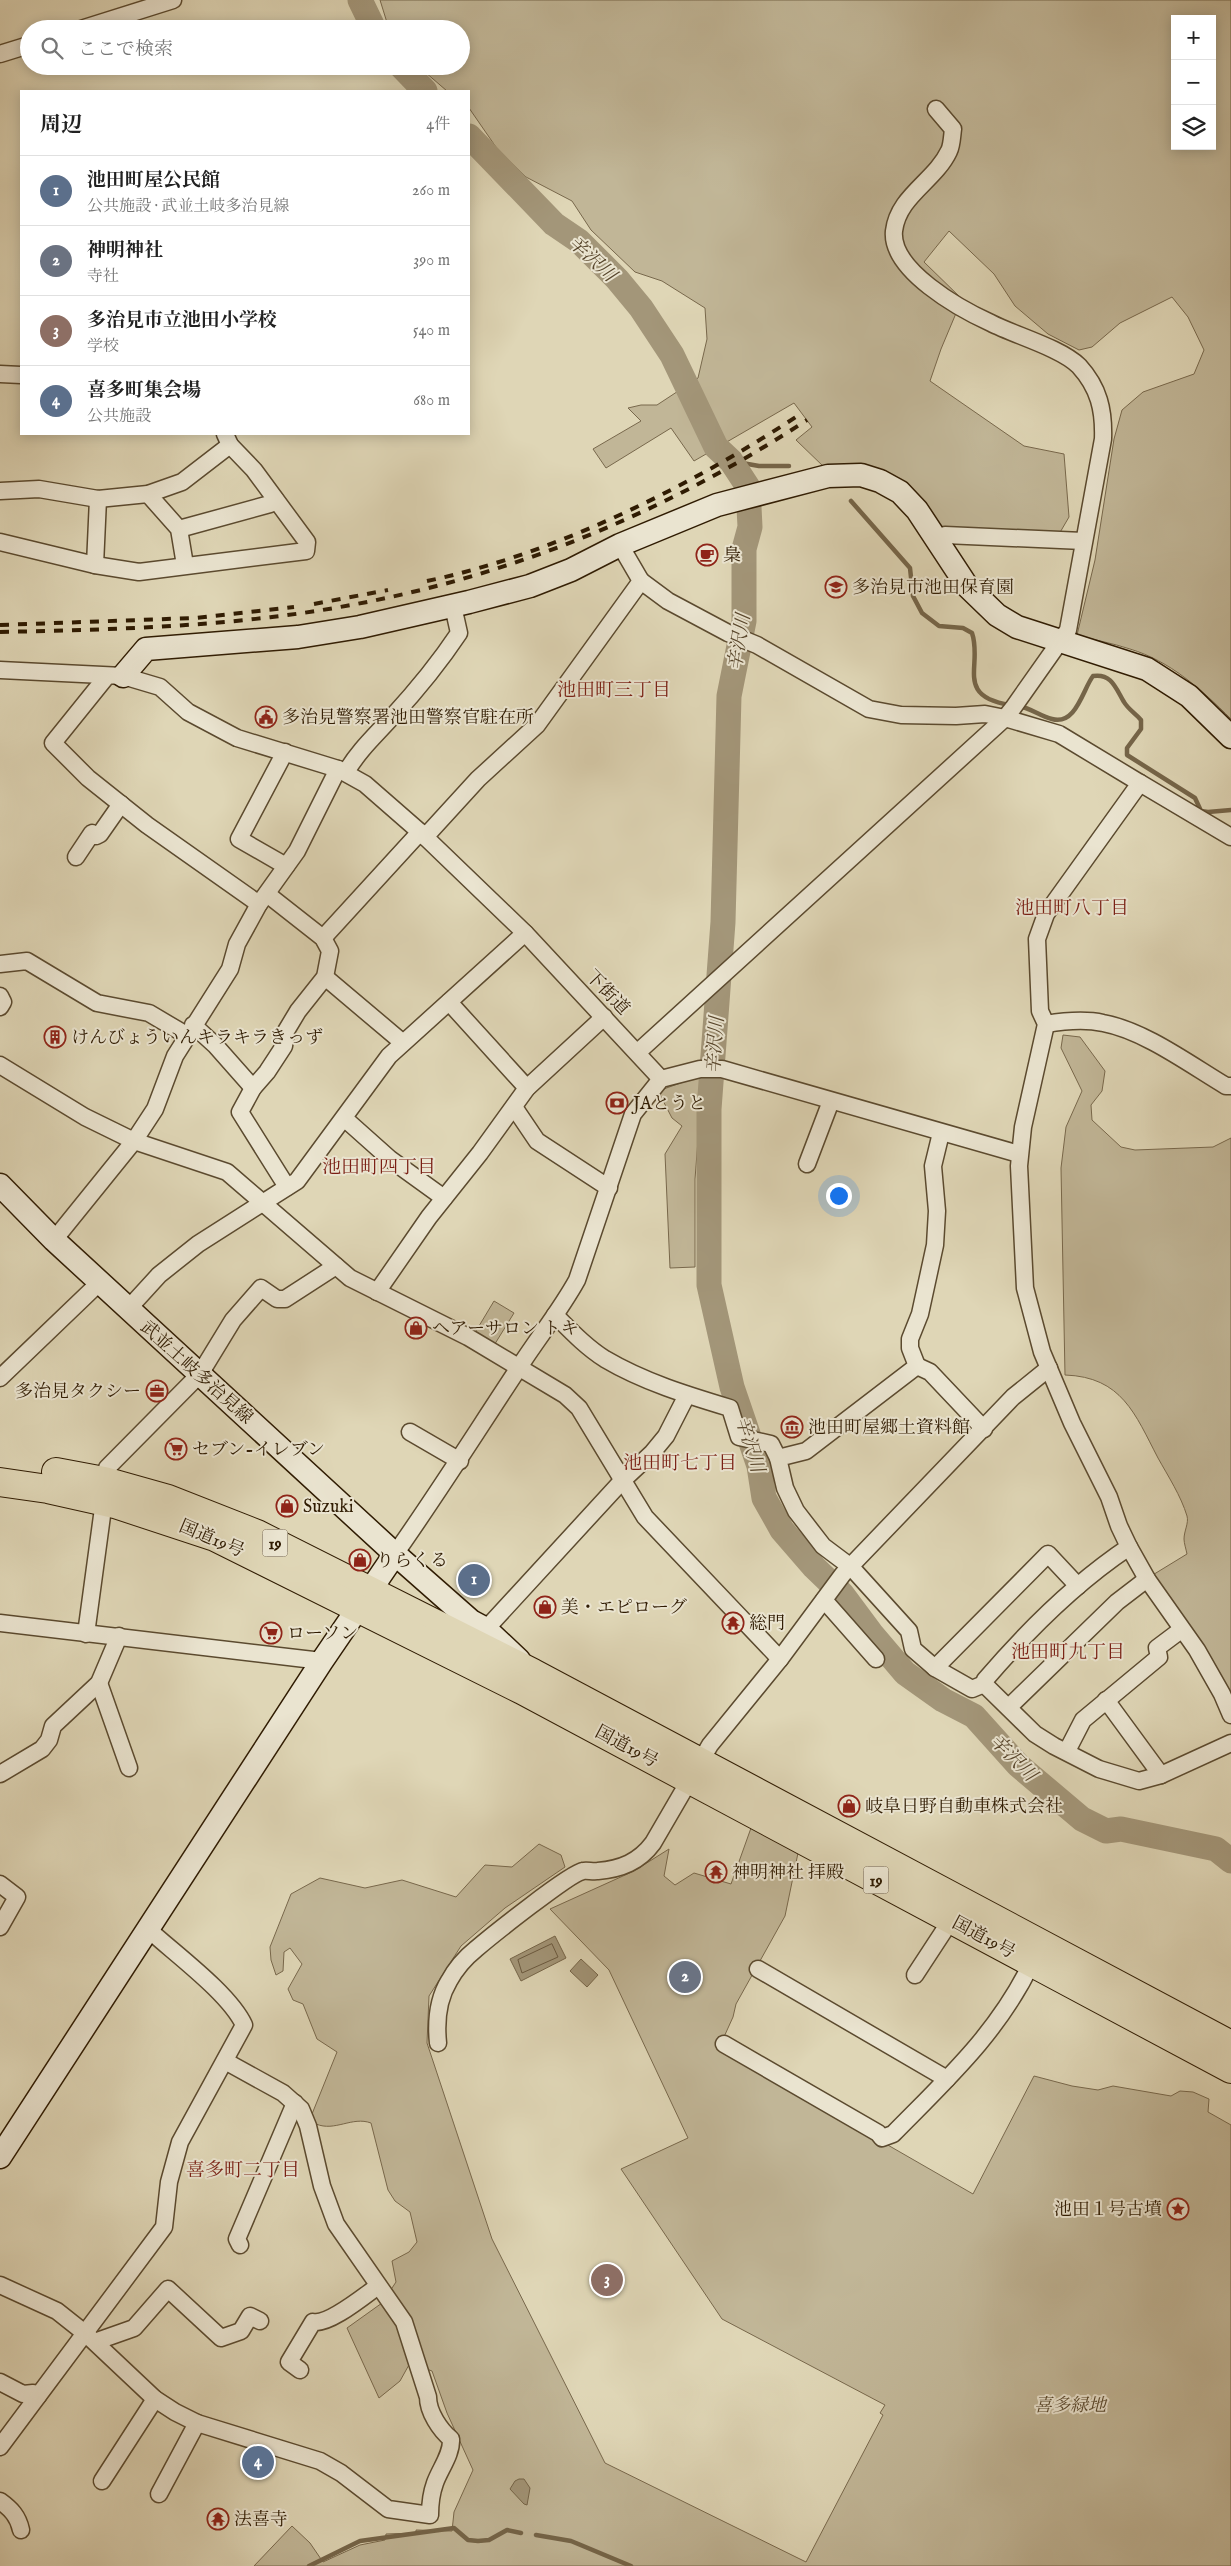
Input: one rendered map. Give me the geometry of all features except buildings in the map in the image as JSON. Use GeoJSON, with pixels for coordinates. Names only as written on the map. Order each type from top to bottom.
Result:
{"type":"FeatureCollection","features":[{"type":"Feature","properties":{"kind":"highway","name":"国道19号"},"geometry":{"type":"LineString","coordinates":[[0,1464],[27,1466],[104,1491],[533,1673],[694,1771],[951,1920],[1231,2069]]}},
{"type":"Feature","properties":{"kind":"highway","name":"国道19号"},"geometry":{"type":"LineString","coordinates":[[0,1482],[48,1489],[104,1491]]}},
{"type":"Feature","properties":{"kind":"highway","name":"国道19号"},"geometry":{"type":"LineString","coordinates":[[364,1600],[522,1690],[694,1771],[1231,2045]]}},
{"type":"Feature","properties":{"kind":"street"},"geometry":{"type":"LineString","coordinates":[[110,20],[173,0]]}},
{"type":"Feature","properties":{"kind":"street"},"geometry":{"type":"LineString","coordinates":[[0,54],[20,48]]}},
{"type":"Feature","properties":{"kind":"street"},"geometry":{"type":"LineString","coordinates":[[638,1052],[1012,710],[1062,641],[1069,624],[1103,439],[1104,420],[1101,400],[1086,374],[1069,360],[989,323],[930,288],[916,274],[895,246],[894,230],[900,213],[910,197],[938,168],[950,150],[953,129],[936,109]]}},
{"type":"Feature","properties":{"kind":"street"},"geometry":{"type":"LineString","coordinates":[[0,374],[20,375]]}},
{"type":"Feature","properties":{"kind":"street"},"geometry":{"type":"LineString","coordinates":[[0,491],[39,489],[98,499],[148,494],[182,482],[227,439],[254,470],[307,542],[306,551],[139,572],[95,565],[0,542]]}},
{"type":"Feature","properties":{"kind":"street"},"geometry":{"type":"LineString","coordinates":[[287,1187],[240,1112],[253,1088],[268,1072],[284,1046],[286,1031],[298,1011],[325,977],[330,951],[324,938],[121,804],[88,778],[53,743],[115,676],[146,649],[298,637],[360,627],[453,606],[530,586],[574,568],[620,545],[717,505],[828,476],[862,475],[880,481],[900,492],[917,510],[967,586],[997,615],[1017,627],[1146,669],[1189,696],[1231,737]]}},
{"type":"Feature","properties":{"kind":"street"},"geometry":{"type":"LineString","coordinates":[[148,494],[179,529],[185,565]]}},
{"type":"Feature","properties":{"kind":"street"},"geometry":{"type":"LineString","coordinates":[[95,565],[98,499]]}},
{"type":"Feature","properties":{"kind":"street"},"geometry":{"type":"LineString","coordinates":[[179,529],[270,504],[275,499]]}},
{"type":"Feature","properties":{"kind":"street"},"geometry":{"type":"LineString","coordinates":[[936,540],[945,535],[1083,541]]}},
{"type":"Feature","properties":{"kind":"street"},"geometry":{"type":"LineString","coordinates":[[620,545],[641,582],[668,601],[728,633],[752,642],[869,708],[901,715],[956,716],[1012,710],[1059,734],[1231,837]]}},
{"type":"Feature","properties":{"kind":"street"},"geometry":{"type":"LineString","coordinates":[[324,938],[423,834],[537,725],[641,582]]}},
{"type":"Feature","properties":{"kind":"street"},"geometry":{"type":"LineString","coordinates":[[54,1240],[134,1141],[155,1109],[169,1070],[190,1031],[230,969],[236,944],[263,899],[309,831],[342,771],[442,659],[458,633],[453,606]]}},
{"type":"Feature","properties":{"kind":"street","name":"下街道"},"geometry":{"type":"LineString","coordinates":[[0,670],[115,676],[160,687],[188,712],[237,738],[342,771],[365,784],[423,834],[525,933],[638,1052],[661,1079]]}},
{"type":"Feature","properties":{"kind":"street"},"geometry":{"type":"LineString","coordinates":[[285,752],[239,839],[286,866]]}},
{"type":"Feature","properties":{"kind":"street"},"geometry":{"type":"LineString","coordinates":[[1140,783],[1046,914],[1037,938],[1040,1011],[1046,1024],[1019,1154],[1025,1288],[1049,1368],[1072,1423],[1109,1497],[1129,1547],[1147,1579],[1181,1630],[1197,1650],[1222,1694],[1231,1715]]}},
{"type":"Feature","properties":{"kind":"street"},"geometry":{"type":"LineString","coordinates":[[76,857],[92,833],[96,836],[100,834],[121,804]]}},
{"type":"Feature","properties":{"kind":"street"},"geometry":{"type":"LineString","coordinates":[[128,1309],[165,1270],[198,1244],[287,1187],[305,1172],[378,1069],[402,1042],[525,933]]}},
{"type":"Feature","properties":{"kind":"street"},"geometry":{"type":"LineString","coordinates":[[0,964],[28,961],[97,1003],[149,1013],[190,1031],[215,1045],[253,1088]]}},
{"type":"Feature","properties":{"kind":"street"},"geometry":{"type":"LineString","coordinates":[[325,977],[402,1042]]}},
{"type":"Feature","properties":{"kind":"street"},"geometry":{"type":"LineString","coordinates":[[0,996],[3,1002],[0,1007]]}},
{"type":"Feature","properties":{"kind":"street"},"geometry":{"type":"LineString","coordinates":[[449,1002],[527,1088]]}},
{"type":"Feature","properties":{"kind":"street"},"geometry":{"type":"LineString","coordinates":[[377,1292],[444,1198],[527,1088],[604,1017]]}},
{"type":"Feature","properties":{"kind":"street"},"geometry":{"type":"LineString","coordinates":[[1046,1024],[1068,1021],[1102,1022],[1128,1029],[1226,1086],[1231,1086]]}},
{"type":"Feature","properties":{"kind":"street"},"geometry":{"type":"LineString","coordinates":[[0,1065],[85,1118],[134,1141],[227,1172],[350,1278],[468,1337],[565,1396],[580,1408],[644,1517],[780,1659]]}},
{"type":"Feature","properties":{"kind":"street"},"geometry":{"type":"LineString","coordinates":[[0,2157],[322,1661],[460,1461],[577,1280],[633,1114],[661,1079],[700,1069],[722,1070],[1019,1154]]}},
{"type":"Feature","properties":{"kind":"street"},"geometry":{"type":"LineString","coordinates":[[807,1164],[831,1101]]}},
{"type":"Feature","properties":{"kind":"street"},"geometry":{"type":"LineString","coordinates":[[514,1107],[537,1141],[609,1188]]}},
{"type":"Feature","properties":{"kind":"street"},"geometry":{"type":"LineString","coordinates":[[344,1118],[390,1159],[444,1198]]}},
{"type":"Feature","properties":{"kind":"street"},"geometry":{"type":"LineString","coordinates":[[941,1133],[933,1166],[937,1211],[935,1245],[920,1314],[910,1339],[910,1348],[917,1366],[930,1372],[984,1430]]}},
{"type":"Feature","properties":{"kind":"street","name":"武並土岐多治見線"},"geometry":{"type":"LineString","coordinates":[[0,1185],[99,1283],[395,1554],[471,1621],[486,1630],[533,1673]]}},
{"type":"Feature","properties":{"kind":"street"},"geometry":{"type":"LineString","coordinates":[[86,1634],[108,1468],[200,1374],[233,1320],[261,1288],[277,1299],[285,1299],[336,1266]]}},
{"type":"Feature","properties":{"kind":"street"},"geometry":{"type":"LineString","coordinates":[[0,1378],[99,1283]]}},
{"type":"Feature","properties":{"kind":"street"},"geometry":{"type":"LineString","coordinates":[[555,1315],[584,1344],[604,1358],[643,1378],[687,1395],[730,1408],[739,1437],[772,1444],[778,1458],[785,1488],[796,1512],[823,1546],[909,1631],[914,1649],[935,1668],[972,1689],[984,1684],[985,1680],[1007,1654],[1097,1568],[1129,1547]]}},
{"type":"Feature","properties":{"kind":"street"},"geometry":{"type":"LineString","coordinates":[[778,1458],[806,1451],[917,1366]]}},
{"type":"Feature","properties":{"kind":"street"},"geometry":{"type":"LineString","coordinates":[[438,2043],[438,2015],[448,1981],[475,1950],[566,1880],[582,1870],[610,1870],[632,1863],[644,1855],[653,1844],[710,1745],[780,1659],[847,1570],[1013,1398],[1049,1368]]}},
{"type":"Feature","properties":{"kind":"street"},"geometry":{"type":"LineString","coordinates":[[486,1630],[622,1481],[652,1453],[666,1436],[687,1395]]}},
{"type":"Feature","properties":{"kind":"street"},"geometry":{"type":"LineString","coordinates":[[410,1432],[460,1461]]}},
{"type":"Feature","properties":{"kind":"street"},"geometry":{"type":"LineString","coordinates":[[935,1668],[1048,1554],[1078,1586]]}},
{"type":"Feature","properties":{"kind":"street"},"geometry":{"type":"LineString","coordinates":[[1009,1707],[1117,1602],[1147,1579]]}},
{"type":"Feature","properties":{"kind":"street"},"geometry":{"type":"LineString","coordinates":[[825,1599],[876,1659]]}},
{"type":"Feature","properties":{"kind":"street"},"geometry":{"type":"LineString","coordinates":[[0,1623],[322,1661]]}},
{"type":"Feature","properties":{"kind":"street"},"geometry":{"type":"LineString","coordinates":[[1067,1751],[1083,1720],[1159,1658],[1157,1648],[1181,1630]]}},
{"type":"Feature","properties":{"kind":"street"},"geometry":{"type":"LineString","coordinates":[[0,1774],[42,1749],[49,1740],[53,1726],[98,1683],[119,1636]]}},
{"type":"Feature","properties":{"kind":"street"},"geometry":{"type":"LineString","coordinates":[[98,1683],[129,1768]]}},
{"type":"Feature","properties":{"kind":"street"},"geometry":{"type":"LineString","coordinates":[[984,1684],[1035,1734],[1099,1768],[1139,1781],[1161,1775],[1231,1743]]}},
{"type":"Feature","properties":{"kind":"street"},"geometry":{"type":"LineString","coordinates":[[1106,1700],[1161,1775]]}},
{"type":"Feature","properties":{"kind":"street"},"geometry":{"type":"LineString","coordinates":[[0,1884],[17,1897],[0,1927]]}},
{"type":"Feature","properties":{"kind":"street"},"geometry":{"type":"LineString","coordinates":[[915,1975],[951,1920]]}},
{"type":"Feature","properties":{"kind":"street"},"geometry":{"type":"LineString","coordinates":[[0,2447],[38,2396],[92,2339],[164,2227],[169,2182],[180,2142],[244,2026],[239,2015],[219,1993],[148,1929]]}},
{"type":"Feature","properties":{"kind":"street"},"geometry":{"type":"LineString","coordinates":[[724,2044],[878,2133],[882,2138],[893,2134],[978,2048],[1005,2008],[1032,1962]]}},
{"type":"Feature","properties":{"kind":"street"},"geometry":{"type":"LineString","coordinates":[[758,1969],[947,2079]]}},
{"type":"Feature","properties":{"kind":"street"},"geometry":{"type":"LineString","coordinates":[[0,2285],[57,2311],[92,2339],[155,2399],[197,2423],[320,2461],[341,2473],[388,2509],[430,2515],[430,2501],[452,2447],[451,2439],[442,2431],[428,2405],[428,2398],[404,2322],[397,2309],[378,2286],[336,2224],[322,2186],[308,2126],[301,2109],[283,2093],[225,2061]]}},
{"type":"Feature","properties":{"kind":"street"},"geometry":{"type":"LineString","coordinates":[[240,2245],[237,2238],[295,2103]]}},
{"type":"Feature","properties":{"kind":"street"},"geometry":{"type":"LineString","coordinates":[[300,2370],[289,2362],[313,2322],[318,2323],[330,2318],[378,2286]]}},
{"type":"Feature","properties":{"kind":"street"},"geometry":{"type":"LineString","coordinates":[[92,2339],[100,2340],[134,2328],[168,2289],[221,2338],[241,2331],[250,2316],[260,2321]]}},
{"type":"Feature","properties":{"kind":"street"},"geometry":{"type":"LineString","coordinates":[[0,2382],[23,2394],[33,2393],[38,2396]]}},
{"type":"Feature","properties":{"kind":"street"},"geometry":{"type":"LineString","coordinates":[[102,2480],[155,2399]]}},
{"type":"Feature","properties":{"kind":"street"},"geometry":{"type":"LineString","coordinates":[[159,2494],[197,2423]]}},
{"type":"Feature","properties":{"kind":"street"},"geometry":{"type":"LineString","coordinates":[[0,2500],[11,2509],[19,2520],[21,2530]]}},
{"type":"Feature","properties":{"kind":"green space"},"geometry":{"type":"Polygon","coordinates":[[[380,0],[1231,0],[1231,719],[1184,677],[1158,661],[1130,649],[1077,635],[1095,560],[1114,439],[1122,410],[1143,392],[1194,374],[1204,350],[1188,317],[1172,297],[1120,323],[1092,347],[1079,350],[1048,334],[1015,306],[994,274],[949,231],[924,262],[962,299],[930,381],[1024,446],[1064,454],[1069,517],[1055,541],[945,535],[923,501],[825,468],[796,440],[812,427],[794,403],[694,461],[671,428],[606,468],[593,449],[641,421],[628,408],[641,405],[657,405],[698,378],[707,339],[705,308],[662,281],[635,272],[591,230],[572,201],[526,177],[498,150],[470,109],[470,90],[446,90],[428,75],[470,75],[470,20],[386,20],[380,0]]]}},
{"type":"Feature","properties":{"kind":"green space"},"geometry":{"type":"Polygon","coordinates":[[[1063,1035],[1080,1037],[1105,1071],[1102,1091],[1091,1105],[1092,1120],[1121,1147],[1135,1150],[1213,1147],[1231,1138],[1231,1701],[1151,1576],[1187,1554],[1184,1539],[1187,1519],[1178,1494],[1142,1427],[1124,1401],[1100,1383],[1084,1377],[1065,1375],[1061,1168],[1066,1127],[1082,1091],[1061,1048],[1063,1035]]]}},
{"type":"Feature","properties":{"kind":"green space"},"geometry":{"type":"Polygon","coordinates":[[[703,1075],[695,1179],[695,1267],[670,1268],[665,1154],[682,1126],[672,1118],[658,1091],[703,1075]]]}},
{"type":"Feature","properties":{"kind":"green space"},"geometry":{"type":"Polygon","coordinates":[[[494,1301],[514,1313],[493,1347],[473,1336],[494,1301]]]}},
{"type":"Feature","properties":{"kind":"green space","name":"喜多緑地"},"geometry":{"type":"Polygon","coordinates":[[[751,1828],[798,1853],[785,1916],[736,2004],[733,2017],[719,2048],[973,2194],[1034,2076],[1072,2086],[1098,2090],[1113,2086],[1171,2096],[1180,2091],[1193,2092],[1209,2099],[1208,2112],[1231,2125],[1231,2566],[254,2566],[292,2526],[310,2543],[323,2562],[360,2545],[385,2540],[386,2534],[416,2533],[416,2530],[452,2531],[454,2512],[473,2470],[447,2413],[432,2371],[410,2363],[400,2381],[379,2398],[347,2328],[382,2303],[396,2282],[392,2261],[409,2252],[417,2242],[410,2212],[395,2201],[388,2190],[371,2123],[357,2121],[330,2126],[316,2124],[312,2114],[337,2052],[317,2039],[303,2004],[293,2000],[288,1989],[302,1964],[290,1948],[284,1952],[283,1971],[276,1975],[271,1960],[270,1947],[291,1894],[320,1878],[365,1888],[402,1880],[456,1897],[485,1865],[512,1867],[539,1844],[561,1855],[565,1867],[505,1908],[461,1946],[429,1996],[427,2043],[492,2239],[605,2463],[806,2562],[883,2415],[880,2413],[885,2405],[722,2319],[621,2169],[688,2138],[609,1970],[550,1909],[634,1871],[669,1849],[664,1876],[675,1885],[694,1873],[731,1884],[751,1828]]]}},
{"type":"Feature","properties":{"kind":"water"},"geometry":{"type":"Polygon","coordinates":[[[555,1936],[566,1958],[521,1981],[510,1959],[555,1936]]]}},
{"type":"Feature","properties":{"kind":"water"},"geometry":{"type":"Polygon","coordinates":[[[581,1959],[598,1975],[587,1987],[570,1971],[581,1959]]]}},
{"type":"Feature","properties":{"kind":"water"},"geometry":{"type":"Polygon","coordinates":[[[524,2479],[530,2488],[527,2505],[510,2489],[515,2481],[524,2479]]]}},
{"type":"Feature","properties":{"kind":"waterway","name":"辛沢川"},"geometry":{"type":"LineString","coordinates":[[360,0],[370,20]]}},
{"type":"Feature","properties":{"kind":"waterway","name":"辛沢川"},"geometry":{"type":"LineString","coordinates":[[410,75],[424,90]]}},
{"type":"Feature","properties":{"kind":"waterway","name":"辛沢川"},"geometry":{"type":"LineString","coordinates":[[470,137],[554,224],[579,241],[617,279],[641,308],[672,355],[716,447],[731,461],[748,487],[750,527],[744,549],[744,621],[729,696],[723,922],[709,1109],[709,1285],[732,1387],[759,1466],[764,1498],[782,1530],[814,1567],[842,1594],[871,1633],[905,1673],[943,1700],[974,1716],[1018,1765],[1082,1819],[1106,1831],[1121,1829],[1216,1849],[1231,1861]]}},
{"type":"Feature","properties":{"kind":"waterway"},"geometry":{"type":"LineString","coordinates":[[731,461],[759,466],[789,466]]}},
{"type":"Feature","properties":{"kind":"waterway"},"geometry":{"type":"LineString","coordinates":[[851,501],[910,568],[913,596],[922,613],[939,626],[963,628],[972,633],[976,687],[982,694],[993,701],[1010,705]]}},
{"type":"Feature","properties":{"kind":"waterway"},"geometry":{"type":"LineString","coordinates":[[1018,706],[1048,718],[1060,720],[1073,712],[1093,676],[1105,677],[1113,683],[1126,705],[1141,720],[1141,729],[1127,748],[1127,755],[1195,798],[1201,811],[1231,810]]}},
{"type":"Feature","properties":{"kind":"waterway"},"geometry":{"type":"LineString","coordinates":[[309,2566],[360,2541],[454,2528],[468,2540],[478,2541],[489,2540],[507,2530],[521,2533]]}},
{"type":"Feature","properties":{"kind":"waterway"},"geometry":{"type":"LineString","coordinates":[[536,2535],[571,2541],[631,2566]]}},
{"type":"Feature","properties":{"kind":"railway"},"geometry":{"type":"LineString","coordinates":[[427,581],[476,569],[525,553],[574,535],[622,514],[716,466],[802,413]]}},
{"type":"Feature","properties":{"kind":"railway"},"geometry":{"type":"LineString","coordinates":[[0,632],[136,628],[238,621],[344,606],[414,592],[483,573],[551,550],[617,523],[682,493],[745,458],[807,420]]}},
{"type":"Feature","properties":{"kind":"railway"},"geometry":{"type":"LineString","coordinates":[[314,604],[388,590]]}},
{"type":"Feature","properties":{"kind":"railway"},"geometry":{"type":"LineString","coordinates":[[0,625],[195,618],[294,607]]}},
{"type":"Feature","properties":{"kind":"place","name":"梟"},"geometry":{"type":"Point","coordinates":[707,555]}},
{"type":"Feature","properties":{"kind":"place","name":"多治見市池田保育園"},"geometry":{"type":"Point","coordinates":[836,587]}},
{"type":"Feature","properties":{"kind":"place","name":"多治見警察署池田警察官駐在所"},"geometry":{"type":"Point","coordinates":[266,717]}},
{"type":"Feature","properties":{"kind":"place","name":"けんびょういんキラキラきっず"},"geometry":{"type":"Point","coordinates":[55,1037]}},
{"type":"Feature","properties":{"kind":"place","name":"JAとうと"},"geometry":{"type":"Point","coordinates":[617,1103]}},
{"type":"Feature","properties":{"kind":"place","name":"ヘアーサロン トキ"},"geometry":{"type":"Point","coordinates":[416,1328]}},
{"type":"Feature","properties":{"kind":"place","name":"多治見タクシー"},"geometry":{"type":"Point","coordinates":[157,1391]}},
{"type":"Feature","properties":{"kind":"place","name":"池田町屋郷土資料館"},"geometry":{"type":"Point","coordinates":[792,1427]}},
{"type":"Feature","properties":{"kind":"place","name":"セブン-イレブン"},"geometry":{"type":"Point","coordinates":[176,1449]}},
{"type":"Feature","properties":{"kind":"place","name":"Suzuki"},"geometry":{"type":"Point","coordinates":[287,1506]}},
{"type":"Feature","properties":{"kind":"place","name":"りらくる"},"geometry":{"type":"Point","coordinates":[360,1560]}},
{"type":"Feature","properties":{"kind":"place","name":"池田町屋公民館"},"geometry":{"type":"Point","coordinates":[474,1580]}},
{"type":"Feature","properties":{"kind":"place","name":"美・エピローグ"},"geometry":{"type":"Point","coordinates":[545,1607]}},
{"type":"Feature","properties":{"kind":"place","name":"総門"},"geometry":{"type":"Point","coordinates":[733,1623]}},
{"type":"Feature","properties":{"kind":"place","name":"ローソン"},"geometry":{"type":"Point","coordinates":[271,1633]}},
{"type":"Feature","properties":{"kind":"place","name":"岐阜日野自動車株式会社"},"geometry":{"type":"Point","coordinates":[849,1806]}},
{"type":"Feature","properties":{"kind":"place","name":"神明神社 拝殿"},"geometry":{"type":"Point","coordinates":[716,1872]}},
{"type":"Feature","properties":{"kind":"place","name":"神明神社"},"geometry":{"type":"Point","coordinates":[685,1977]}},
{"type":"Feature","properties":{"kind":"place","name":"池田１号古墳"},"geometry":{"type":"Point","coordinates":[1178,2209]}},
{"type":"Feature","properties":{"kind":"place","name":"多治見市立池田小学校"},"geometry":{"type":"Point","coordinates":[607,2280]}},
{"type":"Feature","properties":{"kind":"place","name":"喜多町集会場"},"geometry":{"type":"Point","coordinates":[258,2462]}},
{"type":"Feature","properties":{"kind":"place","name":"法喜寺"},"geometry":{"type":"Point","coordinates":[218,2519]}},
{"type":"Feature","properties":{"kind":"district","name":"池田町三丁目"},"geometry":{"type":"Point","coordinates":[614,689]}},
{"type":"Feature","properties":{"kind":"district","name":"池田町八丁目"},"geometry":{"type":"Point","coordinates":[1072,907]}},
{"type":"Feature","properties":{"kind":"district","name":"池田町四丁目"},"geometry":{"type":"Point","coordinates":[379,1166]}},
{"type":"Feature","properties":{"kind":"district","name":"池田町七丁目"},"geometry":{"type":"Point","coordinates":[680,1462]}},
{"type":"Feature","properties":{"kind":"district","name":"池田町九丁目"},"geometry":{"type":"Point","coordinates":[1068,1651]}},
{"type":"Feature","properties":{"kind":"district","name":"喜多町二丁目"},"geometry":{"type":"Point","coordinates":[243,2169]}}]}
